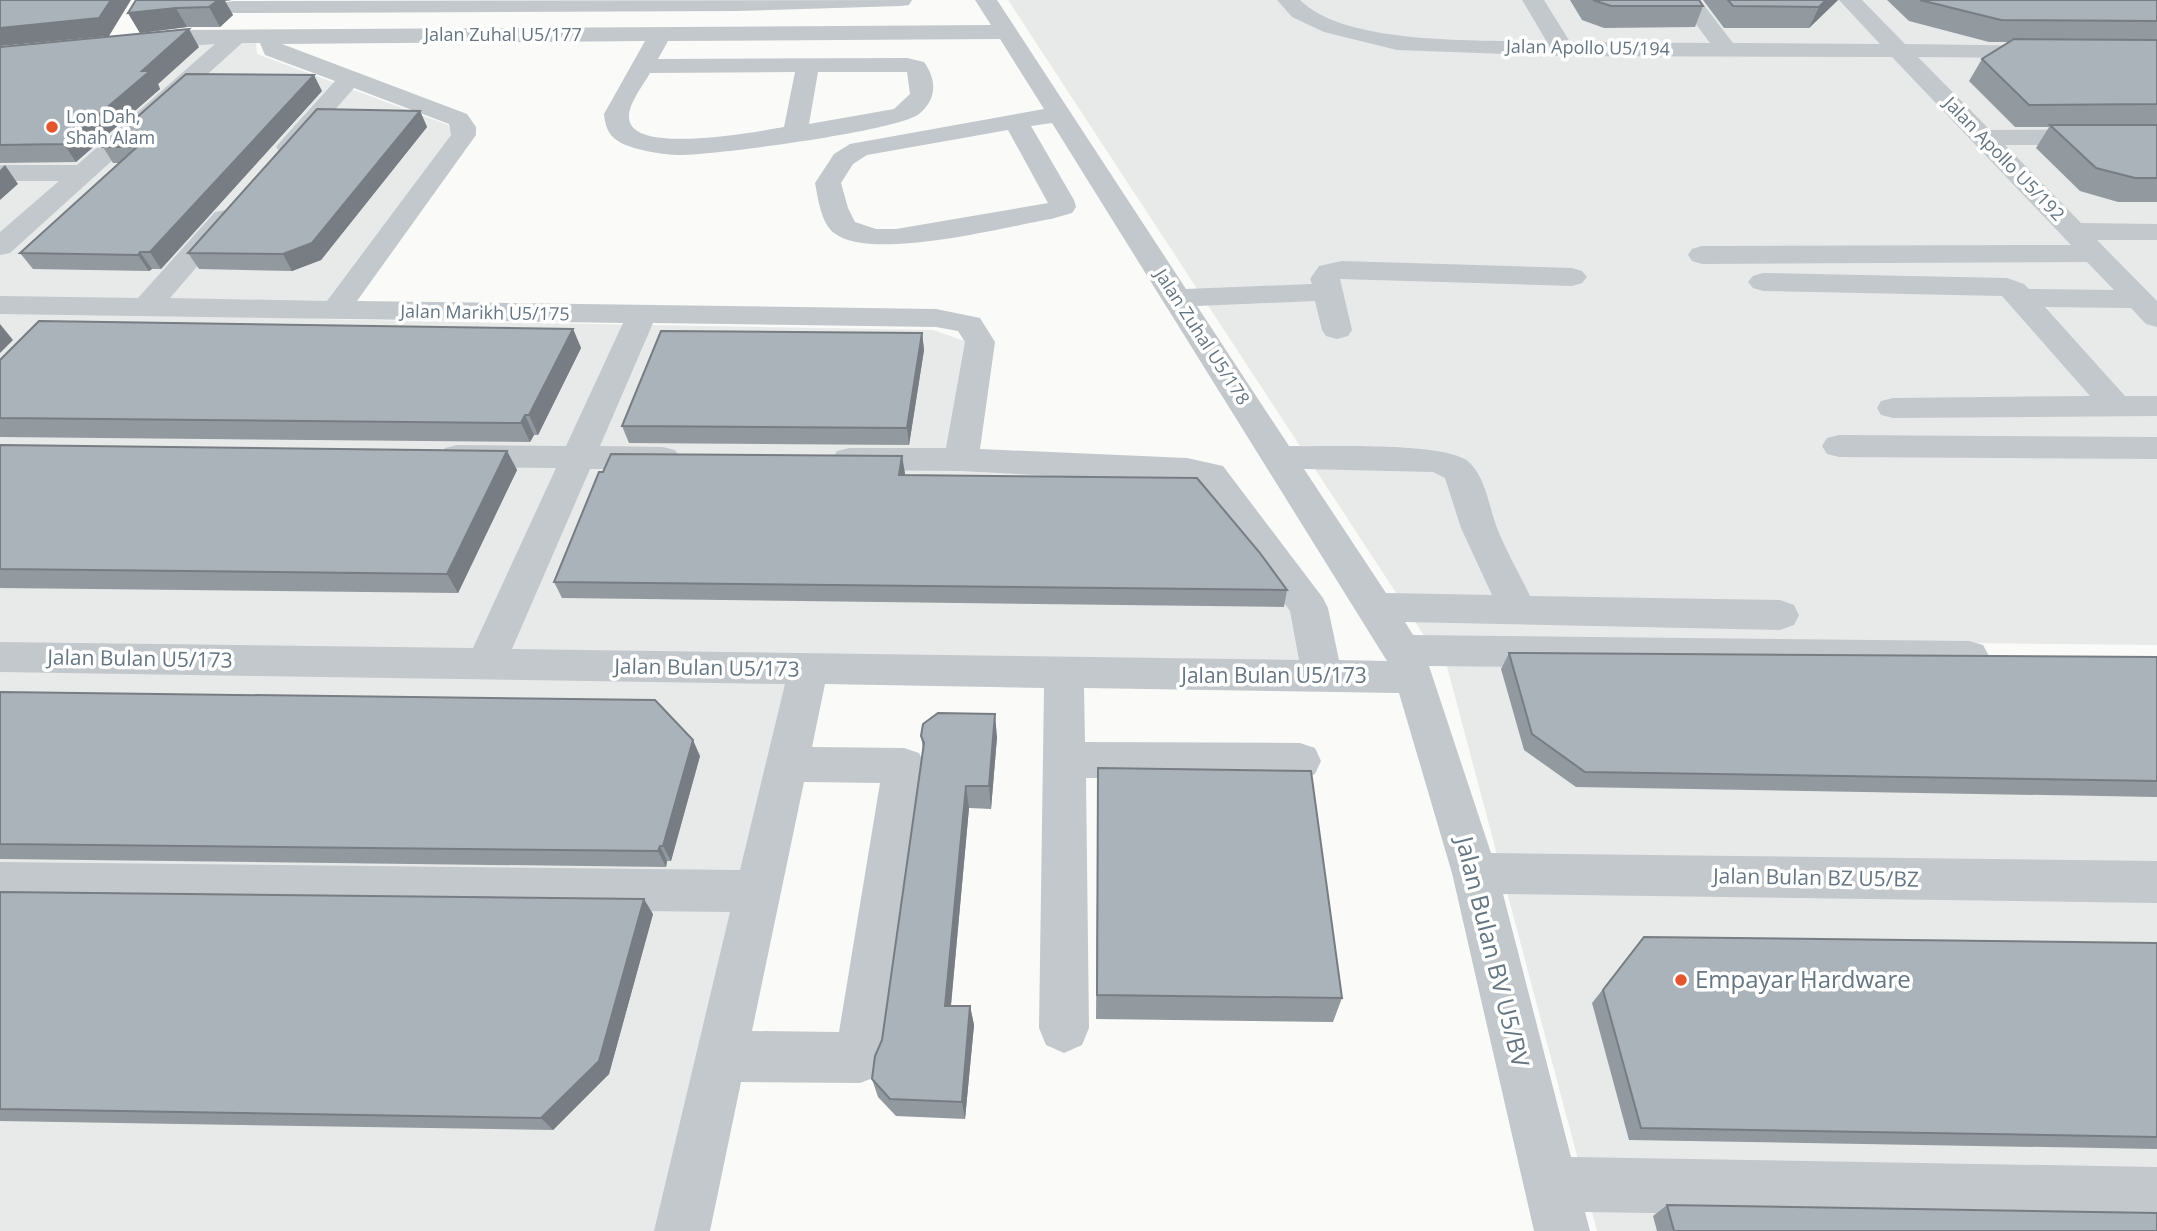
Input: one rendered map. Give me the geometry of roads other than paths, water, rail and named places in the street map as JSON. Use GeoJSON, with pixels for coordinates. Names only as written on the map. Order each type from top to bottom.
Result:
{"type":"FeatureCollection","features":[{"type":"Feature","properties":{"kind":"street"},"geometry":{"type":"LineString","coordinates":[[234,7],[371,3],[901,0]]}},
{"type":"Feature","properties":{"kind":"street","name":"Jalan Zuhal U5/178"},"geometry":{"type":"LineString","coordinates":[[986,0],[1375,607],[1408,663]]}},
{"type":"Feature","properties":{"kind":"street","name":"Jalan Apollo U5/194"},"geometry":{"type":"LineString","coordinates":[[1288,0],[1300,12],[1332,27],[1396,43],[1563,49],[2062,51]]}},
{"type":"Feature","properties":{"kind":"street"},"geometry":{"type":"LineString","coordinates":[[1533,0],[1563,49]]}},
{"type":"Feature","properties":{"kind":"street"},"geometry":{"type":"LineString","coordinates":[[1689,0],[1727,50]]}},
{"type":"Feature","properties":{"kind":"street","name":"Jalan Apollo U5/192"},"geometry":{"type":"LineString","coordinates":[[1850,0],[2148,309]]}},
{"type":"Feature","properties":{"kind":"street"},"geometry":{"type":"LineString","coordinates":[[737,2],[748,34]]}},
{"type":"Feature","properties":{"kind":"street","name":"Jalan Zuhal U5/177"},"geometry":{"type":"LineString","coordinates":[[132,22],[120,44],[187,37],[1006,32]]}},
{"type":"Feature","properties":{"kind":"street"},"geometry":{"type":"LineString","coordinates":[[642,66],[881,64],[916,67],[924,83],[923,96],[915,107],[903,114],[881,120],[711,146],[674,147],[627,136],[618,127],[616,114],[642,66],[660,34]]}},
{"type":"Feature","properties":{"kind":"street"},"geometry":{"type":"LineString","coordinates":[[454,57],[513,35]]}},
{"type":"Feature","properties":{"kind":"street"},"geometry":{"type":"LineString","coordinates":[[276,36],[271,44],[273,50],[458,119],[464,127],[463,135],[335,311]]}},
{"type":"Feature","properties":{"kind":"street"},"geometry":{"type":"LineString","coordinates":[[376,36],[410,57]]}},
{"type":"Feature","properties":{"kind":"street"},"geometry":{"type":"LineString","coordinates":[[0,247],[236,37]]}},
{"type":"Feature","properties":{"kind":"street"},"geometry":{"type":"LineString","coordinates":[[881,64],[881,120]]}},
{"type":"Feature","properties":{"kind":"street"},"geometry":{"type":"LineString","coordinates":[[795,133],[808,66]]}},
{"type":"Feature","properties":{"kind":"street"},"geometry":{"type":"LineString","coordinates":[[271,168],[351,78]]}},
{"type":"Feature","properties":{"kind":"street"},"geometry":{"type":"LineString","coordinates":[[1016,122],[1061,200],[1062,207],[1038,214],[885,237],[873,237],[844,227],[834,208],[828,183],[843,159],[859,149],[1059,114]]}},
{"type":"Feature","properties":{"kind":"street"},"geometry":{"type":"LineString","coordinates":[[1984,138],[2157,137]]}},
{"type":"Feature","properties":{"kind":"street"},"geometry":{"type":"LineString","coordinates":[[0,173],[83,173]]}},
{"type":"Feature","properties":{"kind":"street"},"geometry":{"type":"LineString","coordinates":[[145,308],[244,198]]}},
{"type":"Feature","properties":{"kind":"street"},"geometry":{"type":"LineString","coordinates":[[2074,231],[2157,232]]}},
{"type":"Feature","properties":{"kind":"street"},"geometry":{"type":"LineString","coordinates":[[1702,255],[2095,253]]}},
{"type":"Feature","properties":{"kind":"street"},"geometry":{"type":"LineString","coordinates":[[1337,331],[1325,279],[1329,272],[1342,270],[1573,277]]}},
{"type":"Feature","properties":{"kind":"street"},"geometry":{"type":"LineString","coordinates":[[1763,282],[1998,285],[2014,290],[2117,407]]}},
{"type":"Feature","properties":{"kind":"street"},"geometry":{"type":"LineString","coordinates":[[1177,298],[1328,292]]}},
{"type":"Feature","properties":{"kind":"street"},"geometry":{"type":"LineString","coordinates":[[2020,298],[2148,309]]}},
{"type":"Feature","properties":{"kind":"street","name":"Jalan Marikh U5/175"},"geometry":{"type":"LineString","coordinates":[[0,305],[936,318],[969,324],[980,342],[961,460]]}},
{"type":"Feature","properties":{"kind":"street"},"geometry":{"type":"LineString","coordinates":[[38,335],[66,306]]}},
{"type":"Feature","properties":{"kind":"street"},"geometry":{"type":"LineString","coordinates":[[485,665],[641,316]]}},
{"type":"Feature","properties":{"kind":"street"},"geometry":{"type":"LineString","coordinates":[[1893,408],[2157,406]]}},
{"type":"Feature","properties":{"kind":"street"},"geometry":{"type":"LineString","coordinates":[[1839,446],[2157,448]]}},
{"type":"Feature","properties":{"kind":"street"},"geometry":{"type":"LineString","coordinates":[[426,455],[687,458]]}},
{"type":"Feature","properties":{"kind":"street"},"geometry":{"type":"LineString","coordinates":[[1279,457],[1433,461],[1446,463],[1457,470],[1463,478],[1479,528],[1518,610]]}},
{"type":"Feature","properties":{"kind":"street"},"geometry":{"type":"LineString","coordinates":[[824,459],[961,460],[1187,470],[1211,474],[1309,608],[1322,677]]}},
{"type":"Feature","properties":{"kind":"street"},"geometry":{"type":"LineString","coordinates":[[1375,607],[1780,615]]}},
{"type":"Feature","properties":{"kind":"street","name":"Jalan Bulan U5/173"},"geometry":{"type":"LineString","coordinates":[[0,657],[1322,677],[1408,663],[2003,656]]}},
{"type":"Feature","properties":{"kind":"street","name":"Jalan Bulan BV U5/BV"},"geometry":{"type":"LineString","coordinates":[[1408,663],[1475,873],[1556,1207]]}},
{"type":"Feature","properties":{"kind":"street"},"geometry":{"type":"LineString","coordinates":[[682,1231],[808,670]]}},
{"type":"Feature","properties":{"kind":"street"},"geometry":{"type":"LineString","coordinates":[[1064,674],[1064,1028]]}},
{"type":"Feature","properties":{"kind":"street"},"geometry":{"type":"LineString","coordinates":[[1064,760],[1300,761]]}},
{"type":"Feature","properties":{"kind":"street"},"geometry":{"type":"LineString","coordinates":[[721,1056],[860,1058],[904,766],[787,764]]}},
{"type":"Feature","properties":{"kind":"street","name":"Jalan Bulan BZ U5/BZ"},"geometry":{"type":"LineString","coordinates":[[1475,873],[2157,882]]}},
{"type":"Feature","properties":{"kind":"street"},"geometry":{"type":"LineString","coordinates":[[0,883],[759,891]]}},
{"type":"Feature","properties":{"kind":"street"},"geometry":{"type":"LineString","coordinates":[[1556,1207],[2157,1194]]}},
{"type":"Feature","properties":{"kind":"place","name":"Lon Dah, Shah Alam"},"geometry":{"type":"Point","coordinates":[52,127]}},
{"type":"Feature","properties":{"kind":"place","name":"Empayar Hardware"},"geometry":{"type":"Point","coordinates":[1681,980]}}]}
